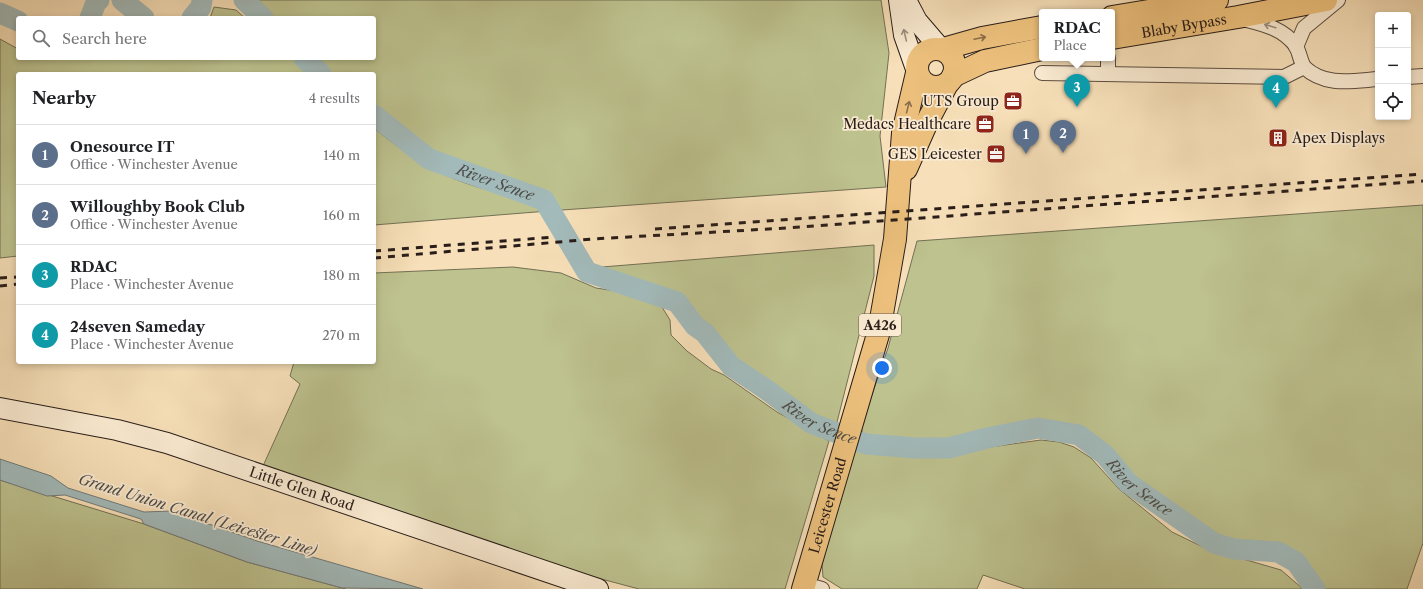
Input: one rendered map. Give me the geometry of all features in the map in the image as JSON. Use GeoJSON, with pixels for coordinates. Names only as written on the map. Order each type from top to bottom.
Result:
{"type":"FeatureCollection","features":[{"type":"Feature","properties":{"kind":"main road"},"geometry":{"type":"LineString","coordinates":[[899,0],[904,35],[920,78],[929,86],[942,86],[985,61],[1039,50]]}},
{"type":"Feature","properties":{"kind":"main road"},"geometry":{"type":"LineString","coordinates":[[906,0],[917,21],[942,49],[948,53],[955,64],[950,80]]}},
{"type":"Feature","properties":{"kind":"main road","name":"Blaby Bypass"},"geometry":{"type":"LineString","coordinates":[[1115,17],[1217,0]]}},
{"type":"Feature","properties":{"kind":"main road","name":"Blaby Bypass"},"geometry":{"type":"LineString","coordinates":[[1115,38],[1238,17],[1326,0]]}},
{"type":"Feature","properties":{"kind":"main road"},"geometry":{"type":"LineString","coordinates":[[917,71],[919,57],[923,53],[935,48],[942,49],[982,38],[1039,28]]}},
{"type":"Feature","properties":{"kind":"main road","name":"Leicester Road"},"geometry":{"type":"LineString","coordinates":[[810,587],[845,448],[879,331],[895,239],[904,121],[917,71]]}},
{"type":"Feature","properties":{"kind":"main road","name":"Leicester Road"},"geometry":{"type":"LineString","coordinates":[[899,187],[917,142],[950,80]]}},
{"type":"Feature","properties":{"kind":"main road","name":"Little Glen Road"},"geometry":{"type":"LineString","coordinates":[[0,408],[117,430],[167,443],[598,589]]}},
{"type":"Feature","properties":{"kind":"street"},"geometry":{"type":"LineString","coordinates":[[1338,0],[1304,28],[1296,47],[1298,57],[1304,67],[1312,74],[1332,81],[1375,79]]}},
{"type":"Feature","properties":{"kind":"street"},"geometry":{"type":"LineString","coordinates":[[1238,17],[1276,28],[1296,47]]}},
{"type":"Feature","properties":{"kind":"street"},"geometry":{"type":"LineString","coordinates":[[1108,61],[1108,73]]}},
{"type":"Feature","properties":{"kind":"street"},"geometry":{"type":"LineString","coordinates":[[1042,73],[1284,77],[1304,67]]}},
{"type":"Feature","properties":{"kind":"street"},"geometry":{"type":"LineString","coordinates":[[1411,77],[1423,76]]}},
{"type":"Feature","properties":{"kind":"green space"},"geometry":{"type":"Polygon","coordinates":[[[234,0],[881,0],[889,53],[880,136],[886,187],[562,210],[530,191],[486,175],[446,164],[376,114],[376,72],[322,72],[306,60],[376,60],[376,16],[253,16],[234,0]]]}},
{"type":"Feature","properties":{"kind":"green space"},"geometry":{"type":"Polygon","coordinates":[[[214,7],[236,10],[243,16],[211,16],[214,7]]]}},
{"type":"Feature","properties":{"kind":"green space"},"geometry":{"type":"Polygon","coordinates":[[[0,39],[16,48],[16,60],[294,60],[308,72],[16,72],[16,256],[0,258],[0,39]]]}},
{"type":"Feature","properties":{"kind":"green space"},"geometry":{"type":"Polygon","coordinates":[[[376,130],[414,158],[442,173],[472,185],[527,200],[548,211],[376,225],[376,130]]]}},
{"type":"Feature","properties":{"kind":"green space"},"geometry":{"type":"Polygon","coordinates":[[[1423,205],[1423,543],[1407,589],[1322,589],[1296,557],[1284,550],[1264,544],[1213,540],[1187,522],[1172,508],[1135,484],[1115,460],[1098,444],[1074,431],[1039,423],[1004,429],[946,446],[865,441],[861,427],[888,348],[917,241],[1423,205]]]}},
{"type":"Feature","properties":{"kind":"green space"},"geometry":{"type":"Polygon","coordinates":[[[874,245],[874,276],[837,422],[833,426],[820,423],[804,408],[717,352],[704,337],[687,308],[675,296],[614,278],[602,267],[874,245]]]}},
{"type":"Feature","properties":{"kind":"green space"},"geometry":{"type":"Polygon","coordinates":[[[513,267],[561,273],[596,288],[635,294],[651,300],[662,307],[670,320],[671,335],[687,351],[711,369],[724,375],[777,412],[829,441],[785,589],[639,589],[560,568],[263,466],[300,384],[290,376],[293,364],[376,364],[376,273],[513,267]]]}},
{"type":"Feature","properties":{"kind":"green space"},"geometry":{"type":"Polygon","coordinates":[[[1041,440],[1059,442],[1074,447],[1091,458],[1119,489],[1172,532],[1205,548],[1281,570],[1303,589],[1025,589],[983,575],[977,589],[842,589],[823,577],[822,564],[849,463],[856,449],[933,455],[1041,440]]]}},
{"type":"Feature","properties":{"kind":"green space"},"geometry":{"type":"Polygon","coordinates":[[[0,480],[144,524],[247,562],[346,589],[0,589],[0,480]]]}},
{"type":"Feature","properties":{"kind":"water"},"geometry":{"type":"Polygon","coordinates":[[[0,459],[51,476],[68,488],[144,512],[172,511],[257,541],[423,589],[342,588],[247,562],[144,524],[141,519],[65,495],[47,496],[0,480],[0,459]]]}},
{"type":"Feature","properties":{"kind":"waterway","name":"River Sence"},"geometry":{"type":"LineString","coordinates":[[91,16],[97,0],[99,0]]}},
{"type":"Feature","properties":{"kind":"waterway","name":"River Sence"},"geometry":{"type":"LineString","coordinates":[[122,0],[142,16]]}},
{"type":"Feature","properties":{"kind":"waterway","name":"River Sence"},"geometry":{"type":"LineString","coordinates":[[194,16],[201,7],[202,0]]}},
{"type":"Feature","properties":{"kind":"waterway","name":"River Sence"},"geometry":{"type":"LineString","coordinates":[[244,0],[261,16]]}},
{"type":"Feature","properties":{"kind":"waterway","name":"River Sence"},"geometry":{"type":"LineString","coordinates":[[0,13],[16,20]]}},
{"type":"Feature","properties":{"kind":"waterway","name":"River Sence"},"geometry":{"type":"LineString","coordinates":[[306,60],[319,72]]}},
{"type":"Feature","properties":{"kind":"waterway","name":"River Sence"},"geometry":{"type":"LineString","coordinates":[[376,117],[429,159],[544,200],[587,272],[677,302],[695,326],[705,333],[731,366],[764,388],[811,423],[866,444],[915,448],[949,448],[987,438],[1038,428],[1079,435],[1105,455],[1128,483],[1214,543],[1234,549],[1278,552],[1296,562],[1315,589]]}},
{"type":"Feature","properties":{"kind":"railway"},"geometry":{"type":"LineString","coordinates":[[655,229],[1423,174]]}},
{"type":"Feature","properties":{"kind":"railway"},"geometry":{"type":"LineString","coordinates":[[376,258],[593,239],[786,228],[1423,181]]}},
{"type":"Feature","properties":{"kind":"railway"},"geometry":{"type":"LineString","coordinates":[[376,251],[555,237]]}},
{"type":"Feature","properties":{"kind":"railway"},"geometry":{"type":"LineString","coordinates":[[0,278],[16,277]]}},
{"type":"Feature","properties":{"kind":"railway"},"geometry":{"type":"LineString","coordinates":[[0,286],[16,284]]}},
{"type":"Feature","properties":{"kind":"place","name":"UTS Group"},"geometry":{"type":"Point","coordinates":[1013,101]}},
{"type":"Feature","properties":{"kind":"place","name":"RDAC"},"geometry":{"type":"Point","coordinates":[1077,107]}},
{"type":"Feature","properties":{"kind":"place","name":"24seven Sameday"},"geometry":{"type":"Point","coordinates":[1276,108]}},
{"type":"Feature","properties":{"kind":"place","name":"Medacs Healthcare"},"geometry":{"type":"Point","coordinates":[985,124]}},
{"type":"Feature","properties":{"kind":"place","name":"Apex Displays"},"geometry":{"type":"Point","coordinates":[1278,138]}},
{"type":"Feature","properties":{"kind":"place","name":"Willoughby Book Club"},"geometry":{"type":"Point","coordinates":[1063,153]}},
{"type":"Feature","properties":{"kind":"place","name":"GES Leicester"},"geometry":{"type":"Point","coordinates":[996,154]}},
{"type":"Feature","properties":{"kind":"place","name":"Onesource IT"},"geometry":{"type":"Point","coordinates":[1026,154]}},
{"type":"Feature","properties":{"kind":"water label","name":"Grand Union Canal (Leicester Line)"},"geometry":{"type":"Point","coordinates":[198,515]}}]}
